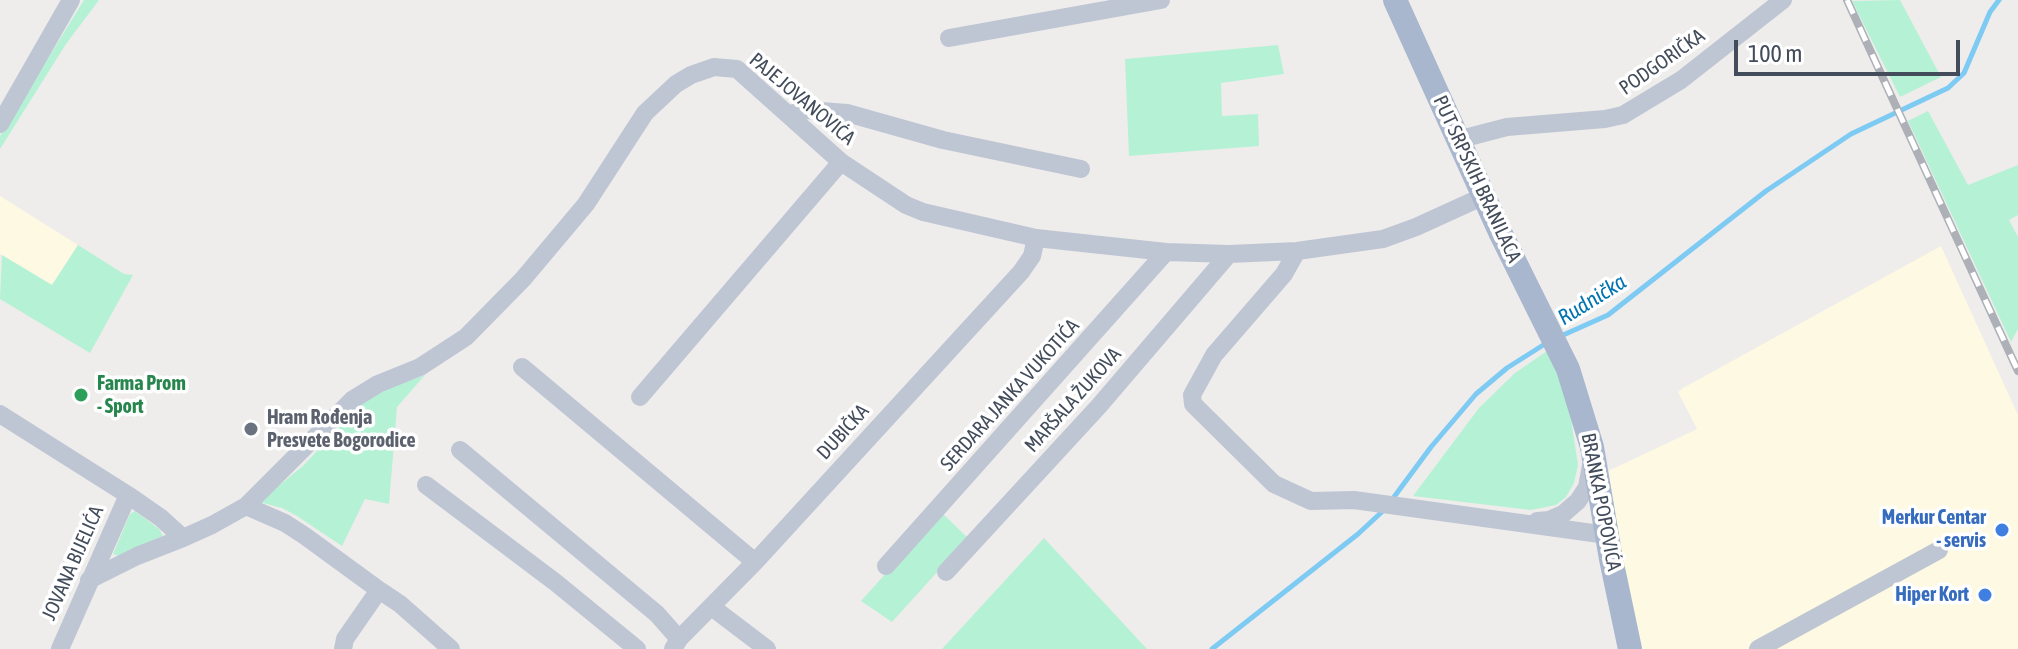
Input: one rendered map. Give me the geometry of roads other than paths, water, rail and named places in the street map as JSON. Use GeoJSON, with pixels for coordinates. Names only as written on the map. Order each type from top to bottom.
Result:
{"type":"FeatureCollection","features":[{"type":"Feature","properties":{"kind":"main road","name":"PUT SRPSKIH BRANILACA"},"geometry":{"type":"LineString","coordinates":[[1395,0],[1457,140],[1562,357]]}},
{"type":"Feature","properties":{"kind":"main road","name":"BRANKA POPOVIĆA"},"geometry":{"type":"LineString","coordinates":[[1562,357],[1592,447],[1630,649]]}},
{"type":"Feature","properties":{"kind":"street"},"geometry":{"type":"LineString","coordinates":[[0,124],[71,0]]}},
{"type":"Feature","properties":{"kind":"street"},"geometry":{"type":"LineString","coordinates":[[949,38],[1161,0]]}},
{"type":"Feature","properties":{"kind":"street","name":"PODGORIČKA"},"geometry":{"type":"LineString","coordinates":[[1457,140],[1507,127],[1623,115],[1681,80],[1783,0]]}},
{"type":"Feature","properties":{"kind":"street","name":"PAJE JOVANOVIĆA"},"geometry":{"type":"LineString","coordinates":[[89,580],[246,506],[352,400],[378,384],[420,367],[466,337],[523,279],[586,204],[645,113],[676,84],[705,69],[727,66],[737,69],[841,162],[890,196],[923,212],[1036,238],[1166,252],[1229,254],[1297,251],[1383,239],[1484,196]]}},
{"type":"Feature","properties":{"kind":"street"},"geometry":{"type":"LineString","coordinates":[[789,114],[808,110],[847,113],[943,140],[1081,169]]}},
{"type":"Feature","properties":{"kind":"street"},"geometry":{"type":"LineString","coordinates":[[640,397],[841,162]]}},
{"type":"Feature","properties":{"kind":"street","name":"DUBIČKA"},"geometry":{"type":"LineString","coordinates":[[676,644],[713,608],[1021,272],[1032,256],[1036,238]]}},
{"type":"Feature","properties":{"kind":"street"},"geometry":{"type":"LineString","coordinates":[[1297,251],[1284,274],[1214,355],[1192,395],[1193,404],[1274,484],[1311,501],[1354,500],[1607,535]]}},
{"type":"Feature","properties":{"kind":"street","name":"SERDARA JANKA VUKOTIĆA"},"geometry":{"type":"LineString","coordinates":[[886,566],[1166,252]]}},
{"type":"Feature","properties":{"kind":"street","name":"MARŠALA ŽUKOVA"},"geometry":{"type":"LineString","coordinates":[[946,572],[1099,406],[1229,254]]}},
{"type":"Feature","properties":{"kind":"street"},"geometry":{"type":"LineString","coordinates":[[522,367],[755,562]]}},
{"type":"Feature","properties":{"kind":"street"},"geometry":{"type":"LineString","coordinates":[[0,414],[128,495],[183,538]]}},
{"type":"Feature","properties":{"kind":"street"},"geometry":{"type":"LineString","coordinates":[[1522,523],[1549,520],[1563,514],[1578,501],[1591,474],[1592,447]]}},
{"type":"Feature","properties":{"kind":"street"},"geometry":{"type":"LineString","coordinates":[[460,450],[646,604],[676,644]]}},
{"type":"Feature","properties":{"kind":"street"},"geometry":{"type":"LineString","coordinates":[[426,485],[555,582],[637,649]]}},
{"type":"Feature","properties":{"kind":"street","name":"JOVANA BIJELIĆA"},"geometry":{"type":"LineString","coordinates":[[60,649],[128,495]]}},
{"type":"Feature","properties":{"kind":"street"},"geometry":{"type":"LineString","coordinates":[[246,506],[285,523],[305,536],[400,604],[451,649]]}},
{"type":"Feature","properties":{"kind":"street"},"geometry":{"type":"LineString","coordinates":[[1758,649],[1939,550]]}},
{"type":"Feature","properties":{"kind":"street"},"geometry":{"type":"LineString","coordinates":[[343,649],[345,639],[379,590]]}},
{"type":"Feature","properties":{"kind":"street"},"geometry":{"type":"LineString","coordinates":[[713,608],[767,649]]}},
{"type":"Feature","properties":{"kind":"waterway","name":"Rudnička"},"geometry":{"type":"LineString","coordinates":[[1561,336],[1608,315],[1766,191],[1851,134],[1948,88],[1964,73],[1990,12],[1999,0]]}},
{"type":"Feature","properties":{"kind":"waterway","name":"Rudnička"},"geometry":{"type":"LineString","coordinates":[[1391,501],[1476,394],[1507,368],[1548,342]]}},
{"type":"Feature","properties":{"kind":"waterway","name":"Rudnička"},"geometry":{"type":"LineString","coordinates":[[1212,649],[1358,534],[1385,509]]}},
{"type":"Feature","properties":{"kind":"railway"},"geometry":{"type":"LineString","coordinates":[[1847,0],[2018,371]]}},
{"type":"Feature","properties":{"kind":"place","name":"Farma Prom - Sport"},"geometry":{"type":"Point","coordinates":[81,395]}},
{"type":"Feature","properties":{"kind":"place","name":"Hram Rođenja Presvete Bogorodice"},"geometry":{"type":"Point","coordinates":[251,429]}},
{"type":"Feature","properties":{"kind":"place","name":"Merkur Centar - servis"},"geometry":{"type":"Point","coordinates":[2002,530]}},
{"type":"Feature","properties":{"kind":"place","name":"Hiper Kort"},"geometry":{"type":"Point","coordinates":[1985,595]}}]}
